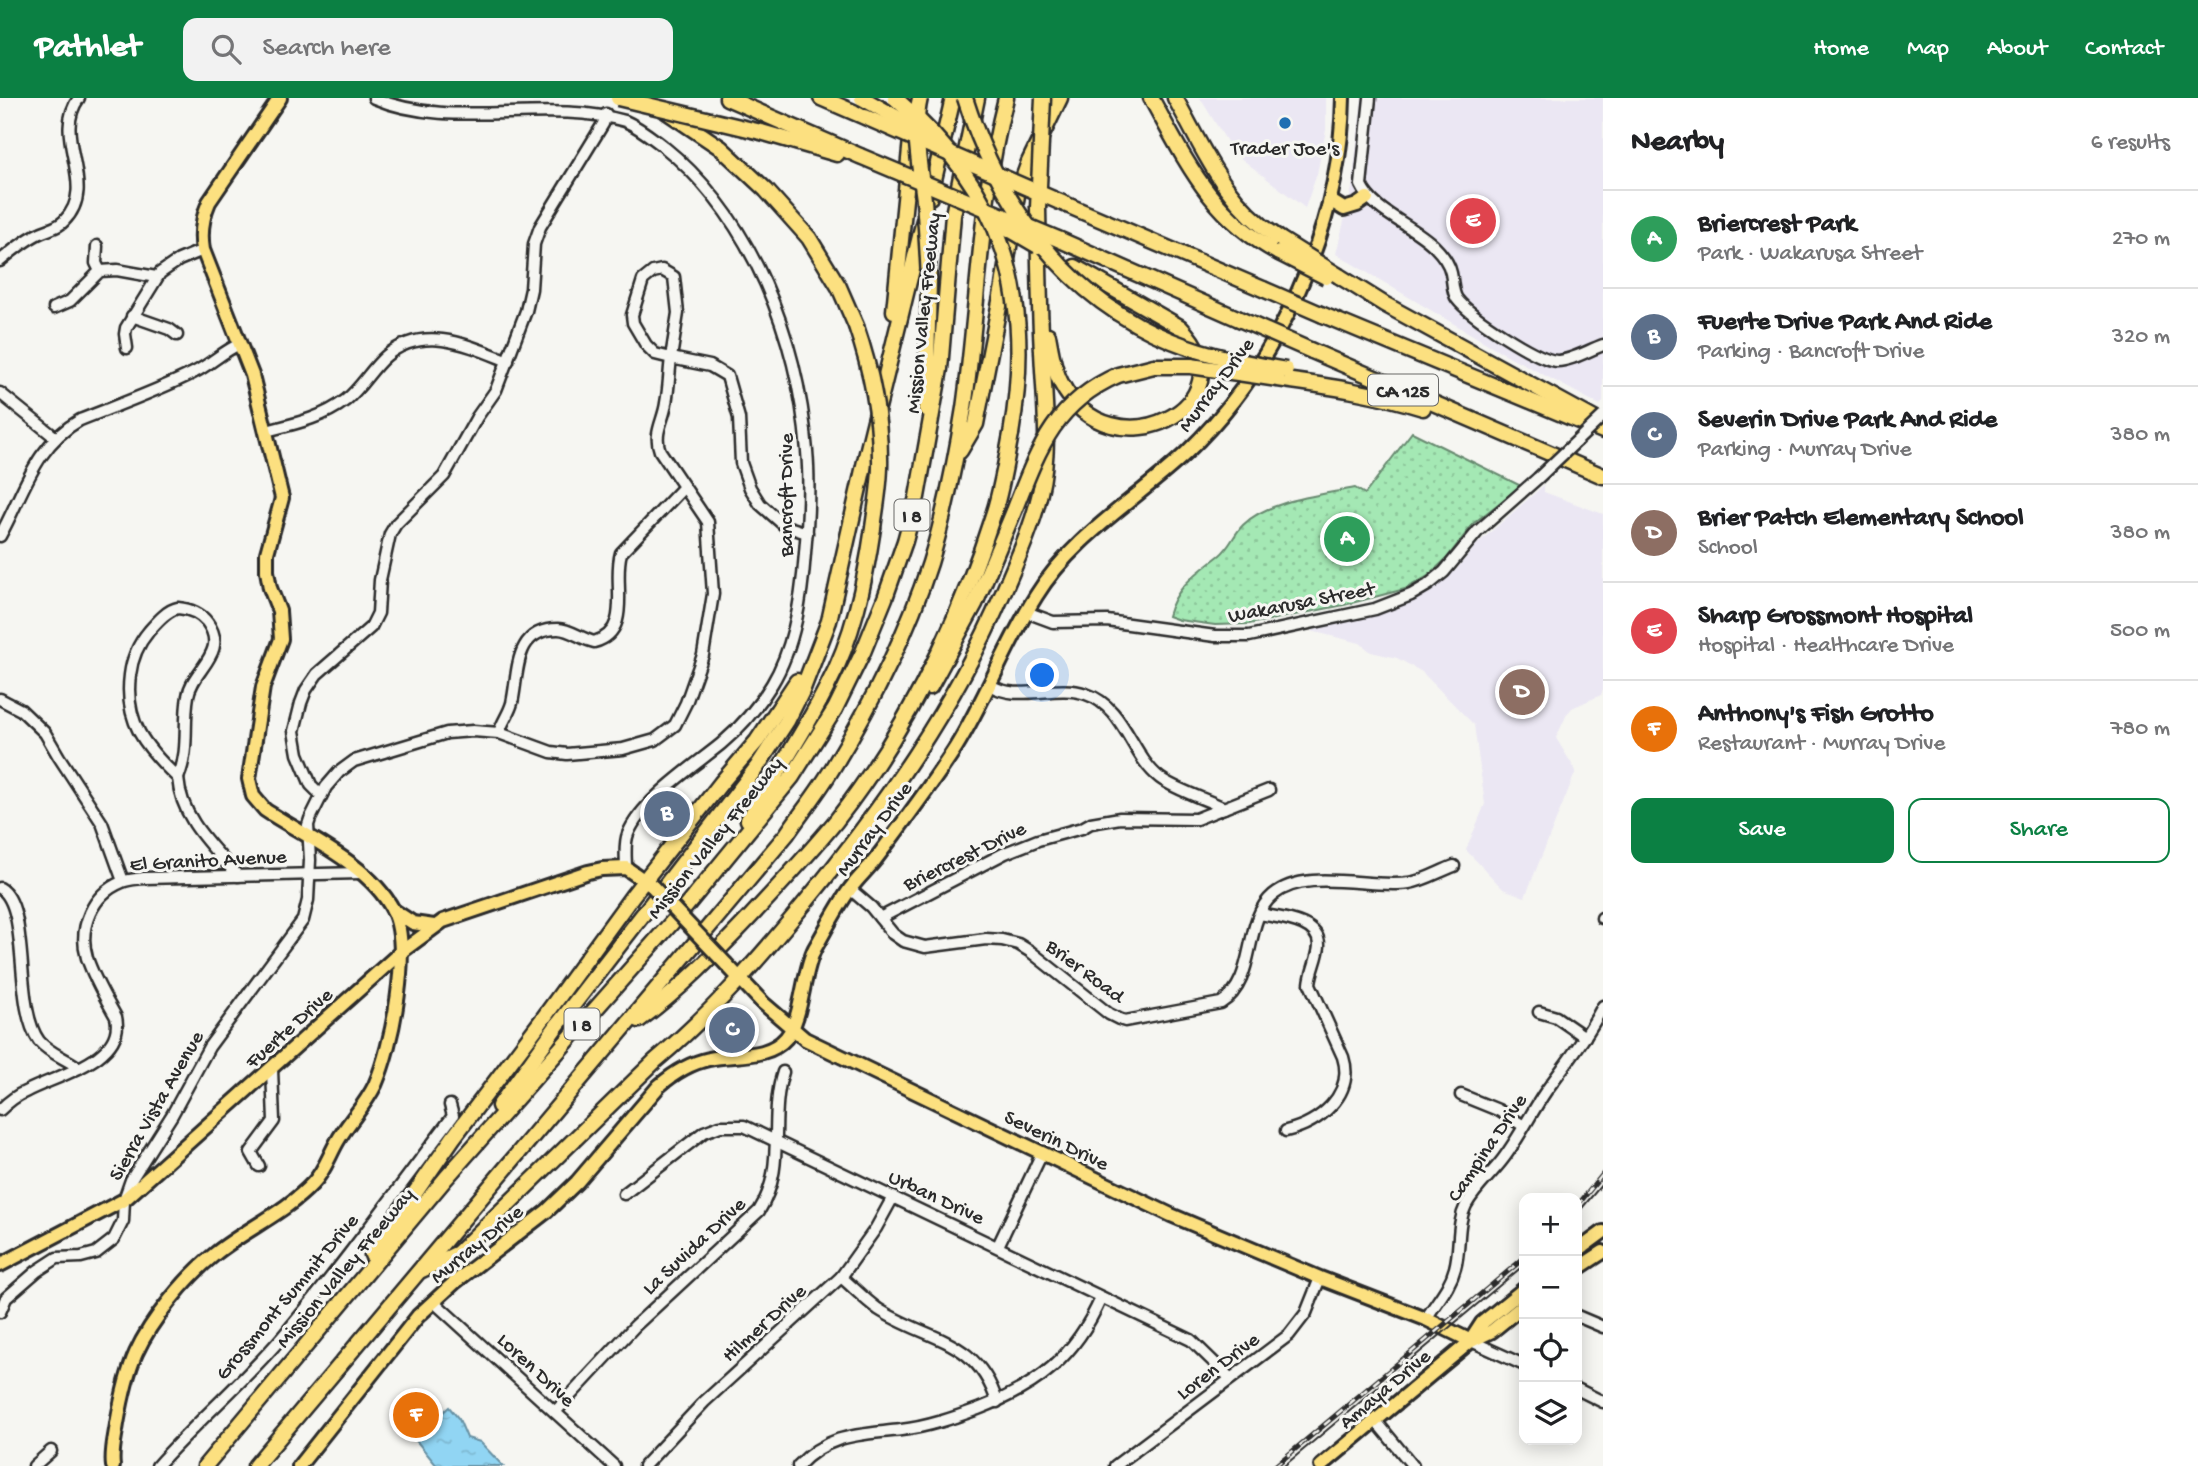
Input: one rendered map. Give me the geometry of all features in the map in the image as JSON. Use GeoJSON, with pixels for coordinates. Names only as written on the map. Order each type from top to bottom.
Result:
{"type":"FeatureCollection","features":[{"type":"Feature","properties":{"kind":"highway"},"geometry":{"type":"LineString","coordinates":[[618,98],[761,132],[840,155],[860,156]]}},
{"type":"Feature","properties":{"kind":"highway"},"geometry":{"type":"LineString","coordinates":[[643,98],[721,148],[766,190],[808,238],[839,287],[856,326],[867,360],[877,408],[880,461],[873,528],[855,617],[828,686],[717,868]]}},
{"type":"Feature","properties":{"kind":"highway","name":"CA 125"},"geometry":{"type":"LineString","coordinates":[[727,98],[1603,476]]}},
{"type":"Feature","properties":{"kind":"highway","name":"CA 125"},"geometry":{"type":"LineString","coordinates":[[821,98],[1323,315],[1603,431]]}},
{"type":"Feature","properties":{"kind":"highway"},"geometry":{"type":"LineString","coordinates":[[862,98],[969,163]]}},
{"type":"Feature","properties":{"kind":"highway"},"geometry":{"type":"LineString","coordinates":[[894,736],[917,696],[967,589],[995,509],[1018,386],[1020,331],[1017,303],[1006,256],[988,211],[939,138],[895,98]]}},
{"type":"Feature","properties":{"kind":"highway"},"geometry":{"type":"LineString","coordinates":[[918,98],[917,145],[929,281],[926,451]]}},
{"type":"Feature","properties":{"kind":"highway"},"geometry":{"type":"LineString","coordinates":[[881,392],[898,284],[918,98]]}},
{"type":"Feature","properties":{"kind":"highway"},"geometry":{"type":"LineString","coordinates":[[446,1178],[556,1027],[770,748],[787,721],[814,664],[830,621],[837,579],[953,98]]}},
{"type":"Feature","properties":{"kind":"highway"},"geometry":{"type":"LineString","coordinates":[[965,98],[988,160],[1005,194],[1037,239],[1081,285],[1128,319],[1170,341],[1282,375],[1388,397],[1494,430]]}},
{"type":"Feature","properties":{"kind":"highway","name":"Mission Valley Freeway"},"geometry":{"type":"LineString","coordinates":[[205,1466],[446,1178],[683,910],[792,777],[835,709],[863,652],[905,541],[926,451],[940,369],[953,215],[977,98]]}},
{"type":"Feature","properties":{"kind":"highway"},"geometry":{"type":"LineString","coordinates":[[418,1272],[458,1253],[741,979],[853,844],[919,752],[962,679],[1015,565],[1040,492],[1046,445],[1038,208],[1043,98]]}},
{"type":"Feature","properties":{"kind":"highway"},"geometry":{"type":"LineString","coordinates":[[954,461],[976,424],[1003,286],[1017,195],[1060,98]]}},
{"type":"Feature","properties":{"kind":"highway"},"geometry":{"type":"LineString","coordinates":[[1151,98],[1201,186],[1222,212],[1252,238],[1279,246],[1603,424]]}},
{"type":"Feature","properties":{"kind":"highway"},"geometry":{"type":"LineString","coordinates":[[1175,98],[1223,185],[1279,246]]}},
{"type":"Feature","properties":{"kind":"highway","name":"I 8"},"geometry":{"type":"LineString","coordinates":[[254,1466],[787,834],[831,771],[859,722],[901,639],[930,562],[954,461],[964,406],[982,224],[1005,103]]}},
{"type":"Feature","properties":{"kind":"highway"},"geometry":{"type":"LineString","coordinates":[[943,189],[1166,318],[1190,337],[1198,350],[1200,375],[1192,400],[1174,417],[1150,427],[1129,428],[1094,419],[1077,405],[1056,372],[1040,286]]}},
{"type":"Feature","properties":{"kind":"highway"},"geometry":{"type":"LineString","coordinates":[[618,1035],[668,998],[784,881],[837,819],[933,684],[975,604],[1039,449],[1057,420],[1085,393],[1118,375],[1154,366],[1191,366],[1282,375]]}},
{"type":"Feature","properties":{"kind":"highway"},"geometry":{"type":"LineString","coordinates":[[321,1328],[453,1138],[784,704],[817,640],[837,579]]}},
{"type":"Feature","properties":{"kind":"main road"},"geometry":{"type":"LineString","coordinates":[[113,1466],[111,1457],[119,1412],[136,1351],[157,1318],[194,1273],[215,1254],[280,1211],[315,1181],[338,1140],[376,1083],[397,1002],[401,931],[393,910],[379,890],[361,873],[260,806],[249,785],[263,687],[281,639],[279,611],[267,571],[267,553],[282,498],[252,375],[203,250],[202,223],[209,202],[280,98]]}},
{"type":"Feature","properties":{"kind":"main road","name":"Murray Drive"},"geometry":{"type":"LineString","coordinates":[[299,1466],[418,1316],[455,1282],[577,1182],[667,1079],[701,1061],[758,1053],[773,1048],[784,1040],[792,1029],[813,953],[850,889],[910,815],[956,746],[1026,612],[1053,570],[1185,453],[1232,400],[1258,363],[1301,286],[1331,201],[1339,155],[1343,98]]}},
{"type":"Feature","properties":{"kind":"main road"},"geometry":{"type":"LineString","coordinates":[[1331,201],[1344,209],[1367,198]]}},
{"type":"Feature","properties":{"kind":"main road","name":"Severin Drive"},"geometry":{"type":"LineString","coordinates":[[626,868],[649,884],[741,979],[805,1039],[1171,1215],[1471,1340]]}},
{"type":"Feature","properties":{"kind":"main road","name":"Fuerte Drive"},"geometry":{"type":"LineString","coordinates":[[0,1265],[124,1200],[401,952],[434,926],[588,872],[626,868]]}},
{"type":"Feature","properties":{"kind":"main road"},"geometry":{"type":"LineString","coordinates":[[393,910],[413,923],[434,926]]}},
{"type":"Feature","properties":{"kind":"main road"},"geometry":{"type":"LineString","coordinates":[[1582,1247],[1603,1232]]}},
{"type":"Feature","properties":{"kind":"main road"},"geometry":{"type":"LineString","coordinates":[[1582,1266],[1603,1252]]}},
{"type":"Feature","properties":{"kind":"main road","name":"Amaya Drive"},"geometry":{"type":"LineString","coordinates":[[1471,1340],[1482,1323],[1519,1293]]}},
{"type":"Feature","properties":{"kind":"main road","name":"Amaya Drive"},"geometry":{"type":"LineString","coordinates":[[1321,1466],[1471,1340],[1492,1331],[1519,1309]]}},
{"type":"Feature","properties":{"kind":"street"},"geometry":{"type":"LineString","coordinates":[[0,261],[38,234],[63,223],[75,207],[79,185],[68,134],[79,98]]}},
{"type":"Feature","properties":{"kind":"street","name":"Bancroft Drive"},"geometry":{"type":"LineString","coordinates":[[374,98],[414,110],[564,105],[606,114],[626,122],[651,137],[695,174],[724,210],[756,267],[782,329],[800,399],[807,452],[807,533],[798,611],[774,682],[738,729],[671,783],[650,804],[627,835],[626,868]]}},
{"type":"Feature","properties":{"kind":"street"},"geometry":{"type":"LineString","coordinates":[[1370,98],[1361,185],[1367,198],[1426,238],[1438,251],[1451,271],[1458,301],[1477,317],[1530,351],[1550,360],[1561,361],[1603,345]]}},
{"type":"Feature","properties":{"kind":"street"},"geometry":{"type":"LineString","coordinates":[[321,795],[311,785],[298,754],[294,731],[295,719],[306,690],[317,674],[371,627],[378,613],[380,580],[390,534],[396,524],[450,468],[477,417],[496,390],[526,311],[531,289],[534,244],[540,227],[603,124],[606,114]]}},
{"type":"Feature","properties":{"kind":"street"},"geometry":{"type":"LineString","coordinates":[[97,246],[96,263],[100,271]]}},
{"type":"Feature","properties":{"kind":"street"},"geometry":{"type":"LineString","coordinates":[[127,348],[124,334],[156,277],[167,266],[203,250]]}},
{"type":"Feature","properties":{"kind":"street"},"geometry":{"type":"LineString","coordinates":[[54,308],[62,307],[70,301],[100,271],[117,270],[156,277]]}},
{"type":"Feature","properties":{"kind":"street","name":"Sierra Vista Avenue"},"geometry":{"type":"LineString","coordinates":[[0,1312],[6,1298],[18,1286],[57,1258],[88,1256],[109,1245],[121,1227],[124,1200],[131,1180],[172,1115],[209,1047],[300,926],[307,907],[310,818],[321,795],[346,765],[372,754],[447,733],[499,733],[551,752],[567,754],[623,749],[656,740],[674,725],[686,703],[703,655],[713,594],[708,522],[702,509],[683,488],[660,451],[657,440],[657,430],[665,410],[678,313],[674,277],[667,271],[657,271],[646,277],[641,284],[632,315],[633,323],[646,345],[655,354],[671,358]]}},
{"type":"Feature","properties":{"kind":"street"},"geometry":{"type":"LineString","coordinates":[[132,316],[169,329],[177,335]]}},
{"type":"Feature","properties":{"kind":"street"},"geometry":{"type":"LineString","coordinates":[[266,431],[327,412],[356,391],[385,357],[398,348],[422,339],[457,341],[508,360]]}},
{"type":"Feature","properties":{"kind":"street"},"geometry":{"type":"LineString","coordinates":[[0,536],[30,471],[56,438],[80,420],[189,375],[227,349],[240,344]]}},
{"type":"Feature","properties":{"kind":"street"},"geometry":{"type":"LineString","coordinates":[[671,358],[710,366],[727,376],[739,418],[741,463],[750,488],[760,504],[785,526],[807,533]]}},
{"type":"Feature","properties":{"kind":"street"},"geometry":{"type":"LineString","coordinates":[[0,393],[56,438]]}},
{"type":"Feature","properties":{"kind":"street","name":"Wakarusa Street"},"geometry":{"type":"LineString","coordinates":[[1026,612],[1053,622],[1107,621],[1215,636],[1249,636],[1375,608],[1411,595],[1444,572],[1478,531],[1603,416]]}},
{"type":"Feature","properties":{"kind":"street"},"geometry":{"type":"LineString","coordinates":[[499,733],[510,711],[519,656],[526,644],[536,635],[549,630],[563,630],[594,642],[611,633],[619,616],[617,566],[621,553],[683,488]]}},
{"type":"Feature","properties":{"kind":"street"},"geometry":{"type":"LineString","coordinates":[[178,778],[143,739],[128,704],[131,668],[139,642],[172,609],[178,608],[190,610],[204,619],[210,626],[214,644],[207,663],[196,675],[187,697],[187,747],[178,778],[179,791],[189,819],[238,876]]}},
{"type":"Feature","properties":{"kind":"street"},"geometry":{"type":"LineString","coordinates":[[990,685],[998,690],[1016,693],[1055,689],[1087,694],[1103,703],[1116,716],[1161,779],[1224,808]]}},
{"type":"Feature","properties":{"kind":"street"},"geometry":{"type":"LineString","coordinates":[[0,699],[30,717],[50,741],[102,823],[123,881]]}},
{"type":"Feature","properties":{"kind":"street","name":"Briercrest Drive"},"geometry":{"type":"LineString","coordinates":[[880,918],[1005,853],[1038,840],[1091,823],[1120,818],[1196,820],[1269,790]]}},
{"type":"Feature","properties":{"kind":"street","name":"Brier Road"},"geometry":{"type":"LineString","coordinates":[[850,889],[898,938],[919,946],[995,939],[1018,944],[1109,1014],[1125,1021],[1221,1003],[1232,996],[1241,981],[1260,915],[1272,896],[1294,883],[1409,883],[1454,866]]}},
{"type":"Feature","properties":{"kind":"street","name":"El Granito Avenue"},"geometry":{"type":"LineString","coordinates":[[0,1110],[23,1093],[79,1068],[105,1051],[118,1031],[116,1017],[88,960],[84,938],[86,921],[93,905],[103,894],[123,881],[144,878],[361,873]]}},
{"type":"Feature","properties":{"kind":"street"},"geometry":{"type":"LineString","coordinates":[[0,888],[6,892],[15,912],[23,986],[33,1031],[51,1052],[79,1068]]}},
{"type":"Feature","properties":{"kind":"street"},"geometry":{"type":"LineString","coordinates":[[1260,915],[1301,923],[1317,936],[1319,944],[1310,984],[1343,1057],[1346,1070],[1343,1088],[1334,1104],[1301,1128],[1286,1131]]}},
{"type":"Feature","properties":{"kind":"street","name":"Campina Drive"},"geometry":{"type":"LineString","coordinates":[[1426,1319],[1449,1285],[1455,1268],[1460,1221],[1464,1209],[1476,1189],[1502,1161],[1585,1038],[1603,1006]]}},
{"type":"Feature","properties":{"kind":"street"},"geometry":{"type":"LineString","coordinates":[[1539,1012],[1556,1017],[1585,1038]]}},
{"type":"Feature","properties":{"kind":"street"},"geometry":{"type":"LineString","coordinates":[[259,1166],[251,1152],[274,1121],[272,1069]]}},
{"type":"Feature","properties":{"kind":"street","name":"La Suvida Drive"},"geometry":{"type":"LineString","coordinates":[[555,1412],[635,1326],[759,1211],[768,1197],[778,1142],[778,1086],[783,1072]]}},
{"type":"Feature","properties":{"kind":"street"},"geometry":{"type":"LineString","coordinates":[[1461,1095],[1498,1110],[1524,1126]]}},
{"type":"Feature","properties":{"kind":"street","name":"Grossmont Summit Drive"},"geometry":{"type":"LineString","coordinates":[[156,1466],[250,1372],[339,1268],[453,1116],[450,1105]]}},
{"type":"Feature","properties":{"kind":"street","name":"Urban Drive"},"geometry":{"type":"LineString","coordinates":[[624,1194],[697,1137],[728,1125],[744,1126],[1191,1340],[1230,1378]]}},
{"type":"Feature","properties":{"kind":"street"},"geometry":{"type":"LineString","coordinates":[[998,1246],[1042,1153]]}},
{"type":"Feature","properties":{"kind":"street","name":"Hilmer Drive"},"geometry":{"type":"LineString","coordinates":[[644,1466],[704,1402],[841,1277],[876,1228],[893,1196]]}},
{"type":"Feature","properties":{"kind":"street"},"geometry":{"type":"LineString","coordinates":[[841,1277],[877,1308],[966,1353],[982,1369],[997,1402]]}},
{"type":"Feature","properties":{"kind":"street","name":"Loren Drive"},"geometry":{"type":"LineString","coordinates":[[1115,1466],[1295,1328],[1306,1313],[1320,1278]]}},
{"type":"Feature","properties":{"kind":"street"},"geometry":{"type":"LineString","coordinates":[[798,1466],[822,1447],[849,1435],[932,1424],[997,1402],[1036,1381],[1060,1362],[1080,1338],[1101,1297]]}},
{"type":"Feature","properties":{"kind":"street","name":"Loren Drive"},"geometry":{"type":"LineString","coordinates":[[433,1302],[614,1466]]}},
{"type":"Feature","properties":{"kind":"street"},"geometry":{"type":"LineString","coordinates":[[1582,1318],[1603,1327]]}},
{"type":"Feature","properties":{"kind":"street","name":"Severin Drive"},"geometry":{"type":"LineString","coordinates":[[1471,1340],[1519,1363]]}},
{"type":"Feature","properties":{"kind":"street"},"geometry":{"type":"LineString","coordinates":[[1582,1392],[1603,1402]]}},
{"type":"Feature","properties":{"kind":"street"},"geometry":{"type":"LineString","coordinates":[[1375,1420],[1413,1466]]}},
{"type":"Feature","properties":{"kind":"street"},"geometry":{"type":"LineString","coordinates":[[34,1466],[51,1451]]}},
{"type":"Feature","properties":{"kind":"shaded area"},"geometry":{"type":"Polygon","coordinates":[[[1200,98],[1326,98],[1326,130],[1317,174],[1305,208],[1234,153],[1200,98]]]}},
{"type":"Feature","properties":{"kind":"shaded area"},"geometry":{"type":"Polygon","coordinates":[[[1362,98],[1603,98],[1603,402],[1600,405],[1503,353],[1336,254],[1352,188],[1362,98]]]}},
{"type":"Feature","properties":{"kind":"shaded area"},"geometry":{"type":"Polygon","coordinates":[[[1544,485],[1544,492],[1603,514],[1603,689],[1601,695],[1572,708],[1556,738],[1576,771],[1525,897],[1503,889],[1466,850],[1485,804],[1474,725],[1422,672],[1397,658],[1371,652],[1360,643],[1311,631],[1408,603],[1427,594],[1456,570],[1477,544],[1544,485]]]}},
{"type":"Feature","properties":{"kind":"green space"},"geometry":{"type":"Polygon","coordinates":[[[1412,432],[1521,486],[1474,523],[1446,559],[1428,576],[1405,589],[1344,605],[1249,624],[1215,625],[1168,616],[1182,588],[1223,552],[1243,525],[1266,510],[1312,496],[1355,488],[1365,494],[1412,432]]]}},
{"type":"Feature","properties":{"kind":"water"},"geometry":{"type":"Polygon","coordinates":[[[449,1407],[459,1419],[467,1438],[480,1442],[503,1466],[437,1466],[414,1438],[449,1407]]]}},
{"type":"Feature","properties":{"kind":"tram line"},"geometry":{"type":"LineString","coordinates":[[1582,1208],[1603,1183]]}},
{"type":"Feature","properties":{"kind":"tram line"},"geometry":{"type":"LineString","coordinates":[[1284,1466],[1519,1269]]}},
{"type":"Feature","properties":{"kind":"railway"},"geometry":{"type":"LineString","coordinates":[[1582,1200],[1603,1174]]}},
{"type":"Feature","properties":{"kind":"railway"},"geometry":{"type":"LineString","coordinates":[[1275,1466],[1519,1262]]}},
{"type":"Feature","properties":{"kind":"place","name":"Trader Joe's"},"geometry":{"type":"Point","coordinates":[1285,123]}},
{"type":"Feature","properties":{"kind":"place","name":"Sharp Grossmont Hospital"},"geometry":{"type":"Point","coordinates":[1473,221]}},
{"type":"Feature","properties":{"kind":"place","name":"Briercrest Park"},"geometry":{"type":"Point","coordinates":[1347,539]}},
{"type":"Feature","properties":{"kind":"place","name":"Brier Patch Elementary School"},"geometry":{"type":"Point","coordinates":[1522,692]}},
{"type":"Feature","properties":{"kind":"place","name":"Fuerte Drive Park And Ride"},"geometry":{"type":"Point","coordinates":[667,814]}},
{"type":"Feature","properties":{"kind":"place","name":"Severin Drive Park And Ride"},"geometry":{"type":"Point","coordinates":[732,1030]}},
{"type":"Feature","properties":{"kind":"place","name":"Anthony's Fish Grotto"},"geometry":{"type":"Point","coordinates":[416,1415]}}]}
